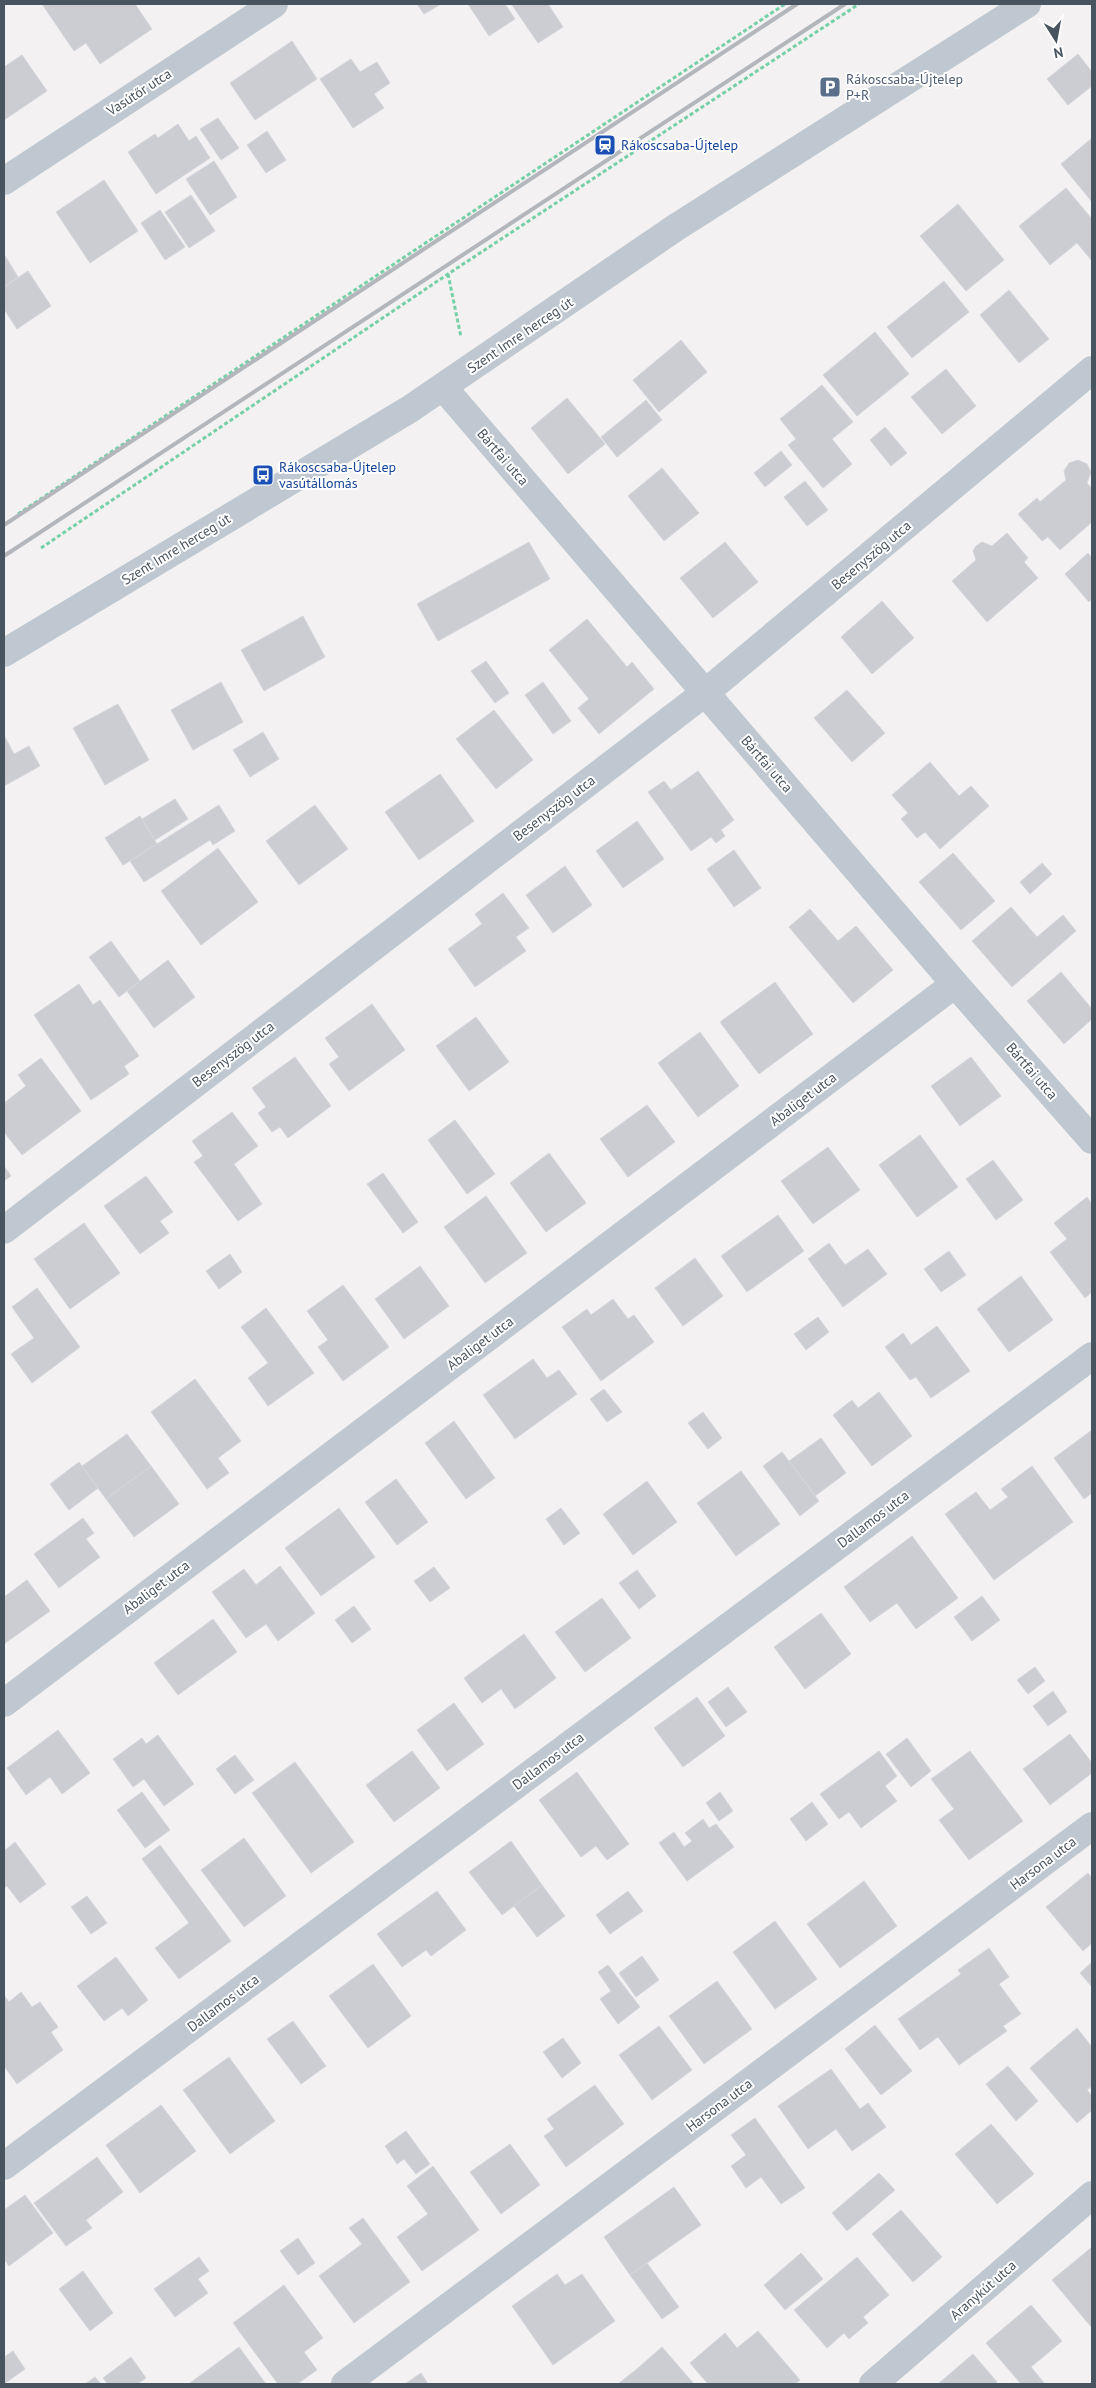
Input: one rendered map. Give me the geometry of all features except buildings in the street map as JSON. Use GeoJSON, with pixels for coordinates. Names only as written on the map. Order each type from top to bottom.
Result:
{"type":"FeatureCollection","features":[{"type":"Feature","properties":{"kind":"street","name":"Vasútőr utca"},"geometry":{"type":"LineString","coordinates":[[4,181],[274,4]]}},
{"type":"Feature","properties":{"kind":"street","name":"Szent Imre herceg út"},"geometry":{"type":"LineString","coordinates":[[4,653],[443,387],[675,228],[1027,4]]}},
{"type":"Feature","properties":{"kind":"street","name":"Besenyszög utca"},"geometry":{"type":"LineString","coordinates":[[4,1230],[706,692],[1087,386]]}},
{"type":"Feature","properties":{"kind":"street","name":"Bártfai utca"},"geometry":{"type":"LineString","coordinates":[[443,387],[955,984],[1092,1140]]}},
{"type":"Feature","properties":{"kind":"street","name":"Abaliget utca"},"geometry":{"type":"LineString","coordinates":[[4,1703],[955,984]]}},
{"type":"Feature","properties":{"kind":"street","name":"Dallamos utca"},"geometry":{"type":"LineString","coordinates":[[4,2166],[1092,1356]]}},
{"type":"Feature","properties":{"kind":"street","name":"Harsona utca"},"geometry":{"type":"LineString","coordinates":[[345,2384],[1092,1826]]}},
{"type":"Feature","properties":{"kind":"street","name":"Aranykút utca"},"geometry":{"type":"LineString","coordinates":[[873,2384],[1092,2196]]}},
{"type":"Feature","properties":{"kind":"path"},"geometry":{"type":"LineString","coordinates":[[18,514],[785,4]]}},
{"type":"Feature","properties":{"kind":"path"},"geometry":{"type":"LineString","coordinates":[[41,548],[448,274],[859,4]]}},
{"type":"Feature","properties":{"kind":"path"},"geometry":{"type":"LineString","coordinates":[[448,274],[463,344]]}},
{"type":"Feature","properties":{"kind":"railway"},"geometry":{"type":"LineString","coordinates":[[4,525],[797,4]]}},
{"type":"Feature","properties":{"kind":"railway"},"geometry":{"type":"LineString","coordinates":[[4,556],[845,4]]}},
{"type":"Feature","properties":{"kind":"place","name":"Rákoscsaba-Újtelep P+R"},"geometry":{"type":"Point","coordinates":[830,87]}},
{"type":"Feature","properties":{"kind":"place","name":"Rákoscsaba-Újtelep"},"geometry":{"type":"Point","coordinates":[605,145]}},
{"type":"Feature","properties":{"kind":"place","name":"Rákoscsaba-Újtelep vasútállomás"},"geometry":{"type":"Point","coordinates":[263,475]}}]}
